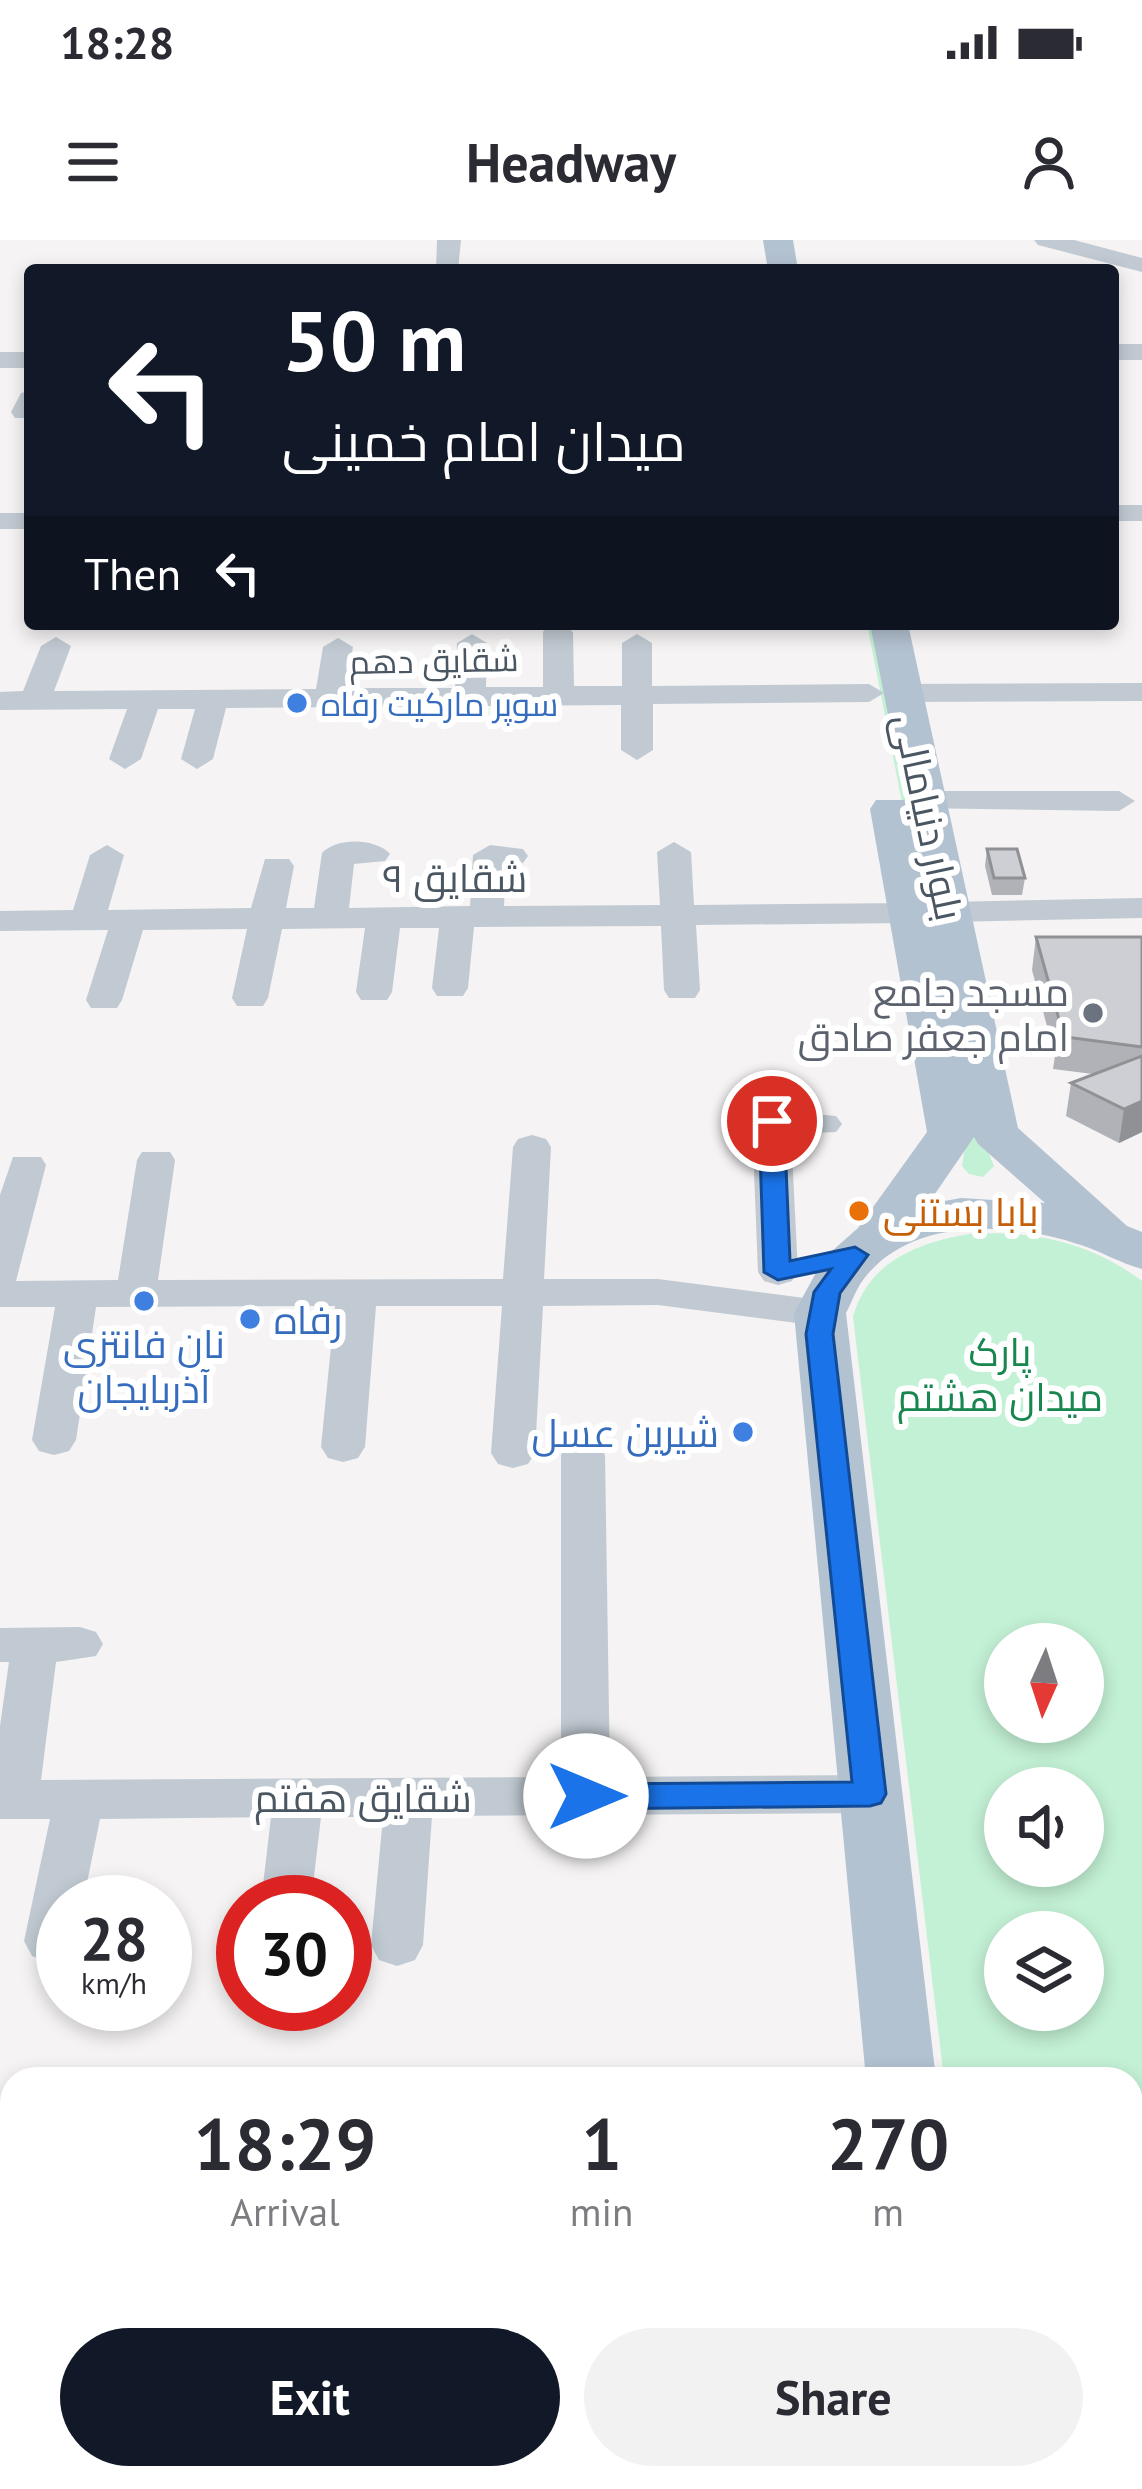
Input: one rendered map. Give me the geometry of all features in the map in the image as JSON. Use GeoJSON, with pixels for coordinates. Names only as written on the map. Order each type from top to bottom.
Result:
{"type":"FeatureCollection","features":[{"type":"Feature","properties":{"kind":"main road","name":"بلوار دنیامالی"},"geometry":{"type":"LineString","coordinates":[[859,630],[926,801],[930,913]]}},
{"type":"Feature","properties":{"kind":"main road","name":"بلوار دنیامالی"},"geometry":{"type":"LineString","coordinates":[[889,630],[886,693],[974,1133]]}},
{"type":"Feature","properties":{"kind":"main road"},"geometry":{"type":"LineString","coordinates":[[900,2067],[870,1794],[799,1293],[838,1272],[866,1248],[974,1133],[1130,1246]]}},
{"type":"Feature","properties":{"kind":"main road"},"geometry":{"type":"LineString","coordinates":[[866,1248],[930,1220],[992,1212],[1057,1219],[1130,1246]]}},
{"type":"Feature","properties":{"kind":"street"},"geometry":{"type":"LineString","coordinates":[[1044,240],[1142,265]]}},
{"type":"Feature","properties":{"kind":"street"},"geometry":{"type":"LineString","coordinates":[[558,632],[559,694]]}},
{"type":"Feature","properties":{"kind":"street"},"geometry":{"type":"LineString","coordinates":[[470,695],[472,643]]}},
{"type":"Feature","properties":{"kind":"street"},"geometry":{"type":"LineString","coordinates":[[637,750],[638,643]]}},
{"type":"Feature","properties":{"kind":"street"},"geometry":{"type":"LineString","coordinates":[[35,700],[56,646]]}},
{"type":"Feature","properties":{"kind":"street"},"geometry":{"type":"LineString","coordinates":[[330,697],[338,647]]}},
{"type":"Feature","properties":{"kind":"street"},"geometry":{"type":"LineString","coordinates":[[124,759],[174,662]]}},
{"type":"Feature","properties":{"kind":"street","name":"شقایق دهم"},"geometry":{"type":"LineString","coordinates":[[0,700],[1142,692]]}},
{"type":"Feature","properties":{"kind":"street"},"geometry":{"type":"LineString","coordinates":[[196,760],[213,698]]}},
{"type":"Feature","properties":{"kind":"street"},"geometry":{"type":"LineString","coordinates":[[926,801],[1119,801]]}},
{"type":"Feature","properties":{"kind":"street"},"geometry":{"type":"LineString","coordinates":[[674,852],[682,990]]}},
{"type":"Feature","properties":{"kind":"street"},"geometry":{"type":"LineString","coordinates":[[330,920],[339,853],[373,854]]}},
{"type":"Feature","properties":{"kind":"street"},"geometry":{"type":"LineString","coordinates":[[87,921],[107,855]]}},
{"type":"Feature","properties":{"kind":"street"},"geometry":{"type":"LineString","coordinates":[[450,988],[490,856],[512,856]]}},
{"type":"Feature","properties":{"kind":"street"},"geometry":{"type":"LineString","coordinates":[[250,998],[277,866]]}},
{"type":"Feature","properties":{"kind":"street","name":"شقایق ۹"},"geometry":{"type":"LineString","coordinates":[[0,921],[678,918],[1142,908]]}},
{"type":"Feature","properties":{"kind":"street"},"geometry":{"type":"LineString","coordinates":[[374,992],[383,920]]}},
{"type":"Feature","properties":{"kind":"street"},"geometry":{"type":"LineString","coordinates":[[104,1000],[128,921]]}},
{"type":"Feature","properties":{"kind":"street"},"geometry":{"type":"LineString","coordinates":[[799,1293],[772,1121],[824,1124]]}},
{"type":"Feature","properties":{"kind":"street"},"geometry":{"type":"LineString","coordinates":[[513,1453],[532,1148]]}},
{"type":"Feature","properties":{"kind":"street"},"geometry":{"type":"LineString","coordinates":[[136,1293],[156,1160]]}},
{"type":"Feature","properties":{"kind":"street"},"geometry":{"type":"LineString","coordinates":[[0,1274],[27,1165]]}},
{"type":"Feature","properties":{"kind":"street"},"geometry":{"type":"LineString","coordinates":[[343,1447],[357,1292]]}},
{"type":"Feature","properties":{"kind":"street"},"geometry":{"type":"LineString","coordinates":[[658,1292],[799,1293]]}},
{"type":"Feature","properties":{"kind":"street"},"geometry":{"type":"LineString","coordinates":[[0,1294],[799,1293]]}},
{"type":"Feature","properties":{"kind":"street"},"geometry":{"type":"LineString","coordinates":[[54,1440],[78,1294]]}},
{"type":"Feature","properties":{"kind":"street"},"geometry":{"type":"LineString","coordinates":[[583,1455],[586,1796]]}},
{"type":"Feature","properties":{"kind":"street"},"geometry":{"type":"LineString","coordinates":[[7,1800],[38,1645]]}},
{"type":"Feature","properties":{"kind":"street","name":"شقایق هفتم"},"geometry":{"type":"LineString","coordinates":[[7,1800],[870,1794]]}},
{"type":"Feature","properties":{"kind":"street"},"geometry":{"type":"LineString","coordinates":[[397,1945],[409,1797]]}},
{"type":"Feature","properties":{"kind":"street"},"geometry":{"type":"LineString","coordinates":[[289,1875],[298,1798]]}},
{"type":"Feature","properties":{"kind":"street"},"geometry":{"type":"LineString","coordinates":[[63,1875],[79,1799]]}},
{"type":"Feature","properties":{"kind":"green space"},"geometry":{"type":"Polygon","coordinates":[[[868,630],[879,630],[980,1133],[994,1166],[983,1177],[969,1174],[962,1166],[967,1133],[868,630]]]}},
{"type":"Feature","properties":{"kind":"green space","name":"پارک میدان هشتم"},"geometry":{"type":"Polygon","coordinates":[[[969,1234],[1038,1237],[1081,1248],[1142,1281],[1142,2067],[943,2067],[853,1317],[870,1282],[897,1258],[969,1234]]]}},
{"type":"Feature","properties":{"kind":"building"},"geometry":{"type":"Polygon","coordinates":[[[987,849],[1017,849],[1025,878],[994,878],[987,849]]]}},
{"type":"Feature","properties":{"kind":"building"},"geometry":{"type":"Polygon","coordinates":[[[1036,937],[1142,937],[1142,1047],[1058,1036],[1060,1023],[1036,937]]]}},
{"type":"Feature","properties":{"kind":"building"},"geometry":{"type":"Polygon","coordinates":[[[1142,1056],[1142,1101],[1124,1109],[1071,1083],[1142,1056]]]}},
{"type":"Feature","properties":{"kind":"place","name":"سوپر مارکیت رفاه"},"geometry":{"type":"Point","coordinates":[297,703]}},
{"type":"Feature","properties":{"kind":"place","name":"مسجد جامع امام جعفر صادق"},"geometry":{"type":"Point","coordinates":[1093,1013]}},
{"type":"Feature","properties":{"kind":"place","name":"بابا بستنی"},"geometry":{"type":"Point","coordinates":[859,1211]}},
{"type":"Feature","properties":{"kind":"place","name":"نان فانتزی آذربایجان"},"geometry":{"type":"Point","coordinates":[144,1301]}},
{"type":"Feature","properties":{"kind":"place","name":"رفاه"},"geometry":{"type":"Point","coordinates":[250,1319]}},
{"type":"Feature","properties":{"kind":"place","name":"شیرین عسل"},"geometry":{"type":"Point","coordinates":[743,1432]}},
{"type":"Feature","properties":{"kind":"route"},"geometry":{"type":"LineString","coordinates":[[586,1796],[870,1794],[820,1334],[827,1292],[855,1255],[778,1272],[772,1121]]}}]}
